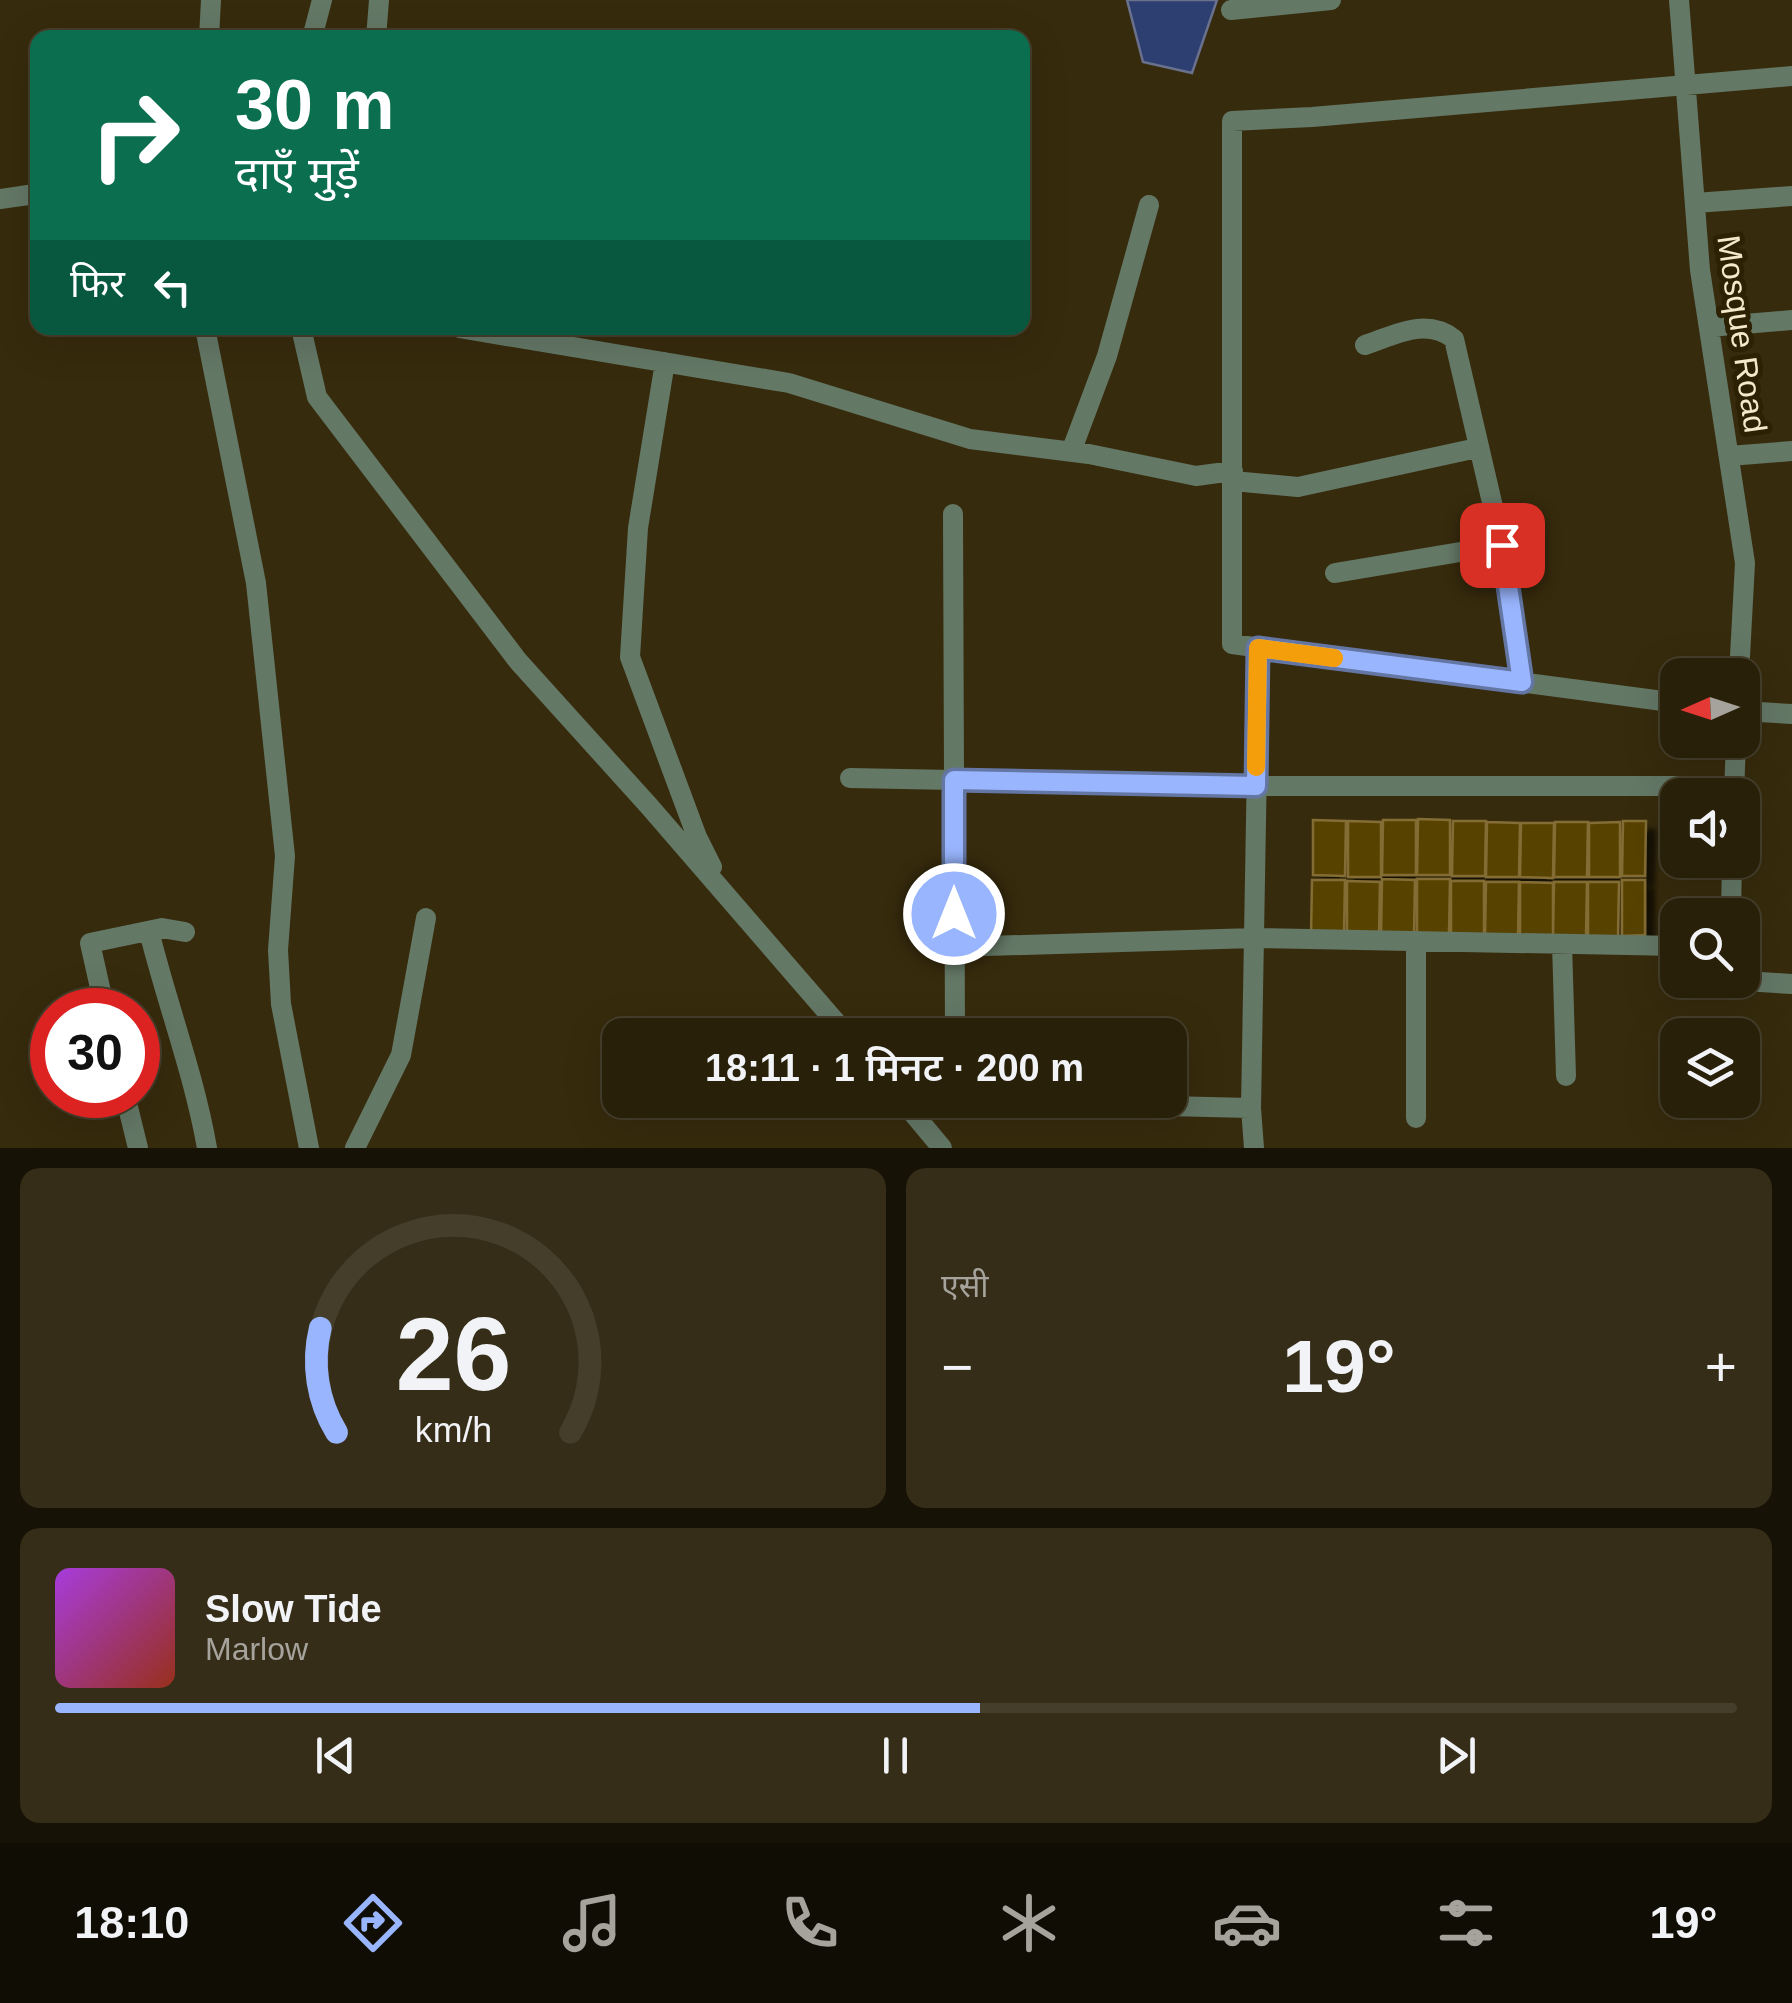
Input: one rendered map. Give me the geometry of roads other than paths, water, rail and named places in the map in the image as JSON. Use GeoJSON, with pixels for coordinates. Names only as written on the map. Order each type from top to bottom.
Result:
{"type":"FeatureCollection","features":[{"type":"Feature","properties":{"kind":"street"},"geometry":{"type":"LineString","coordinates":[[209,30],[211,0]]}},
{"type":"Feature","properties":{"kind":"street"},"geometry":{"type":"LineString","coordinates":[[314,30],[322,0]]}},
{"type":"Feature","properties":{"kind":"street"},"geometry":{"type":"LineString","coordinates":[[377,30],[379,0]]}},
{"type":"Feature","properties":{"kind":"street"},"geometry":{"type":"LineString","coordinates":[[1230,10],[1331,0]]}},
{"type":"Feature","properties":{"kind":"street","name":"Mosque Road"},"geometry":{"type":"LineString","coordinates":[[1679,0],[1709,327],[1745,564],[1739,658]]}},
{"type":"Feature","properties":{"kind":"street"},"geometry":{"type":"LineString","coordinates":[[1660,701],[1232,644],[1232,121],[1792,76]]}},
{"type":"Feature","properties":{"kind":"street"},"geometry":{"type":"LineString","coordinates":[[0,199],[28,195]]}},
{"type":"Feature","properties":{"kind":"street"},"geometry":{"type":"LineString","coordinates":[[1695,203],[1792,196]]}},
{"type":"Feature","properties":{"kind":"street"},"geometry":{"type":"LineString","coordinates":[[1071,452],[1107,356],[1149,205]]}},
{"type":"Feature","properties":{"kind":"street"},"geometry":{"type":"LineString","coordinates":[[1709,327],[1792,320]]}},
{"type":"Feature","properties":{"kind":"street"},"geometry":{"type":"LineString","coordinates":[[1365,345],[1421,327],[1442,330],[1454,340],[1502,545],[1522,682]]}},
{"type":"Feature","properties":{"kind":"street"},"geometry":{"type":"LineString","coordinates":[[206,335],[256,583],[284,856],[278,950],[281,1004],[309,1148]]}},
{"type":"Feature","properties":{"kind":"street"},"geometry":{"type":"LineString","coordinates":[[303,335],[317,397],[518,661],[832,1018]]}},
{"type":"Feature","properties":{"kind":"street"},"geometry":{"type":"LineString","coordinates":[[502,335],[789,384],[970,439],[1071,452],[1196,476],[1232,476],[1298,487],[1477,448]]}},
{"type":"Feature","properties":{"kind":"street"},"geometry":{"type":"LineString","coordinates":[[665,362],[638,528],[630,657],[697,838],[724,892]]}},
{"type":"Feature","properties":{"kind":"street"},"geometry":{"type":"LineString","coordinates":[[1728,456],[1792,451]]}},
{"type":"Feature","properties":{"kind":"street"},"geometry":{"type":"LineString","coordinates":[[953,514],[955,1018]]}},
{"type":"Feature","properties":{"kind":"street"},"geometry":{"type":"LineString","coordinates":[[1335,573],[1502,545]]}},
{"type":"Feature","properties":{"kind":"street"},"geometry":{"type":"LineString","coordinates":[[1254,1148],[1251,1108],[1258,648]]}},
{"type":"Feature","properties":{"kind":"street"},"geometry":{"type":"LineString","coordinates":[[1760,712],[1792,714]]}},
{"type":"Feature","properties":{"kind":"street"},"geometry":{"type":"LineString","coordinates":[[850,778],[1660,789]]}},
{"type":"Feature","properties":{"kind":"street"},"geometry":{"type":"LineString","coordinates":[[355,1148],[401,1055],[426,918]]}},
{"type":"Feature","properties":{"kind":"street"},"geometry":{"type":"LineString","coordinates":[[100,988],[90,943],[162,928],[185,932]]}},
{"type":"Feature","properties":{"kind":"street"},"geometry":{"type":"LineString","coordinates":[[149,931],[166,1001],[198,1099],[207,1148]]}},
{"type":"Feature","properties":{"kind":"street"},"geometry":{"type":"LineString","coordinates":[[954,947],[1254,938],[1660,946]]}},
{"type":"Feature","properties":{"kind":"street"},"geometry":{"type":"LineString","coordinates":[[1416,941],[1416,1118]]}},
{"type":"Feature","properties":{"kind":"street"},"geometry":{"type":"LineString","coordinates":[[1562,944],[1566,1076]]}},
{"type":"Feature","properties":{"kind":"street"},"geometry":{"type":"LineString","coordinates":[[1760,982],[1792,984]]}},
{"type":"Feature","properties":{"kind":"street"},"geometry":{"type":"LineString","coordinates":[[1187,1106],[1251,1108]]}},
{"type":"Feature","properties":{"kind":"street"},"geometry":{"type":"LineString","coordinates":[[130,1118],[138,1148]]}},
{"type":"Feature","properties":{"kind":"street"},"geometry":{"type":"LineString","coordinates":[[915,1118],[931,1143]]}},
{"type":"Feature","properties":{"kind":"water"},"geometry":{"type":"Polygon","coordinates":[[[1127,0],[1217,0],[1192,73],[1143,62],[1127,0]]]}}]}
